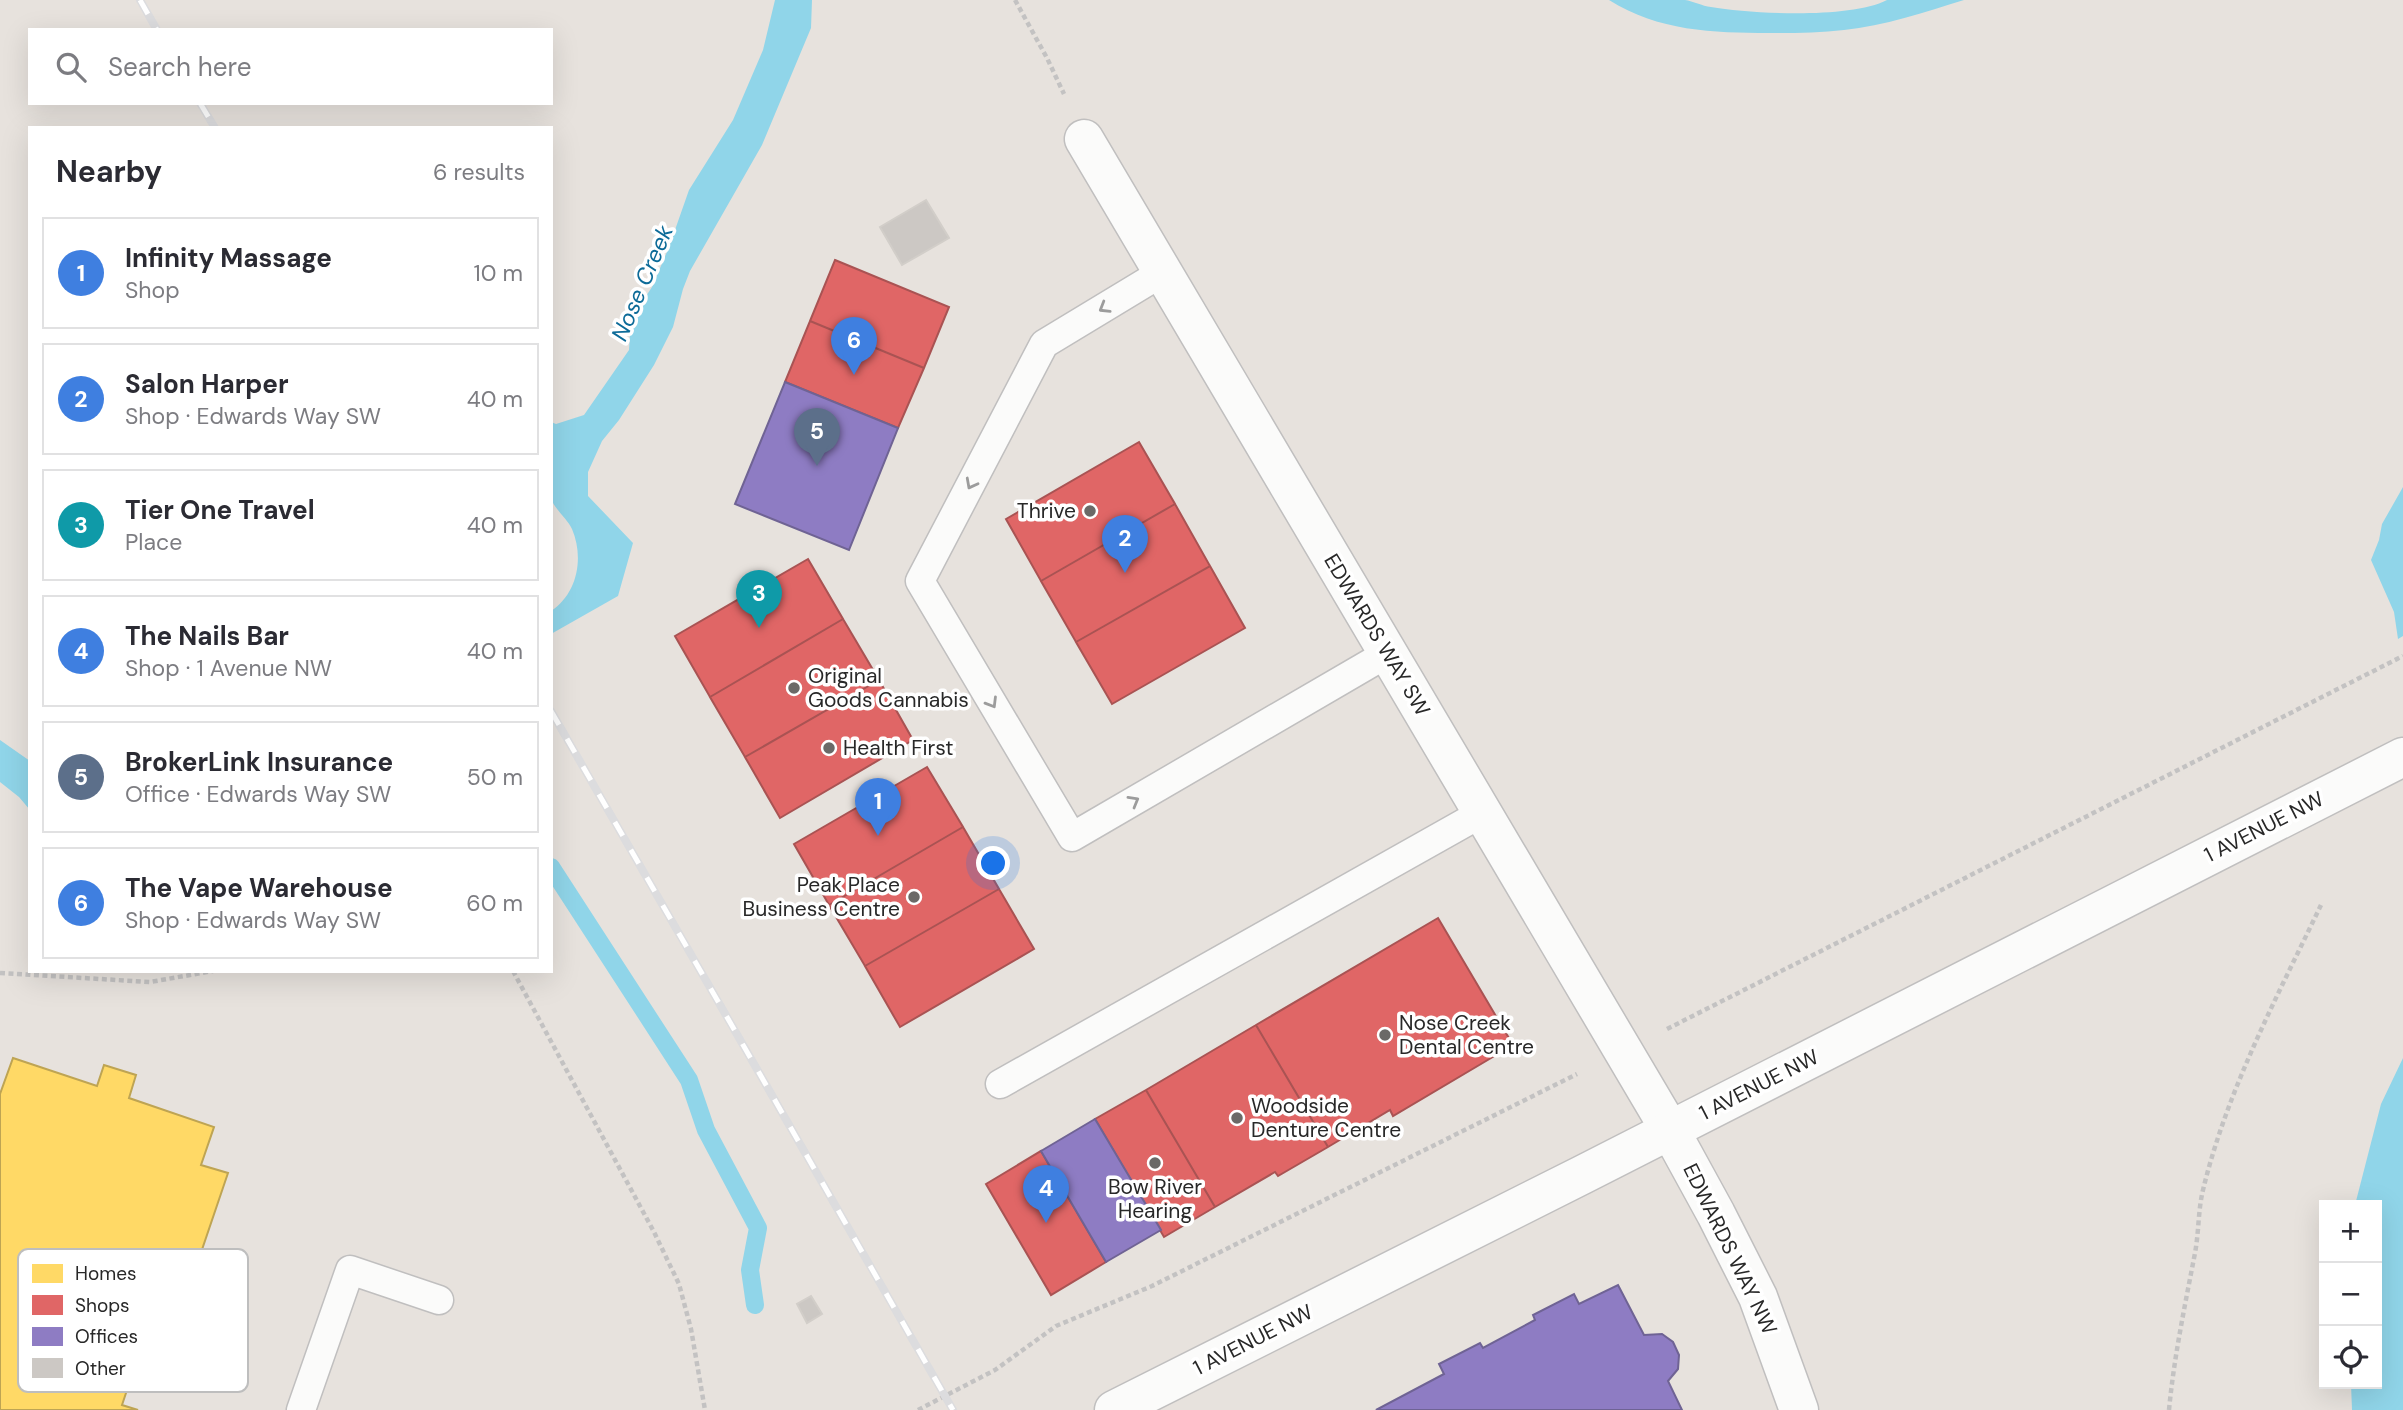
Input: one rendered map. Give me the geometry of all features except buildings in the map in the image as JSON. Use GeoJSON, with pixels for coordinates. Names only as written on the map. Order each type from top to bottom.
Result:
{"type":"FeatureCollection","features":[{"type":"Feature","properties":{"kind":"street","name":"EDWARDS WAY SW"},"geometry":{"type":"LineString","coordinates":[[1084,139],[1670,1130]]}},
{"type":"Feature","properties":{"kind":"street","name":"1 AVENUE NW"},"geometry":{"type":"LineString","coordinates":[[1114,1410],[2391,763]]}},
{"type":"Feature","properties":{"kind":"street","name":"EDWARDS WAY NW"},"geometry":{"type":"LineString","coordinates":[[1670,1130],[1758,1297],[1799,1410]]}},
{"type":"Feature","properties":{"kind":"lane"},"geometry":{"type":"LineString","coordinates":[[1163,272],[1044,344],[920,581],[1072,837],[1388,653]]}},
{"type":"Feature","properties":{"kind":"lane"},"geometry":{"type":"LineString","coordinates":[[1000,1084],[1482,813]]}},
{"type":"Feature","properties":{"kind":"lane"},"geometry":{"type":"LineString","coordinates":[[301,1410],[351,1270],[439,1300]]}},
{"type":"Feature","properties":{"kind":"path"},"geometry":{"type":"LineString","coordinates":[[1015,0],[1047,58],[1084,139]]}},
{"type":"Feature","properties":{"kind":"path"},"geometry":{"type":"LineString","coordinates":[[2339,689],[2403,656]]}},
{"type":"Feature","properties":{"kind":"path"},"geometry":{"type":"LineString","coordinates":[[2169,1410],[2202,1191],[2243,1073],[2266,1018],[2321,905]]}},
{"type":"Feature","properties":{"kind":"path"},"geometry":{"type":"LineString","coordinates":[[0,973],[150,982],[202,973]]}},
{"type":"Feature","properties":{"kind":"path"},"geometry":{"type":"LineString","coordinates":[[514,973],[654,1232],[679,1284],[691,1329],[705,1410]]}},
{"type":"Feature","properties":{"kind":"water"},"geometry":{"type":"Polygon","coordinates":[[[775,0],[812,0],[811,28],[762,145],[690,271],[673,327],[654,365],[619,420],[602,441],[588,472],[588,496],[633,543],[618,596],[553,633],[553,609],[573,585],[578,551],[572,529],[553,502],[553,423],[584,415],[629,350],[631,319],[652,287],[689,190],[733,120],[763,50],[775,0]]]}},
{"type":"Feature","properties":{"kind":"water"},"geometry":{"type":"Polygon","coordinates":[[[1609,0],[1685,0],[1729,9],[1800,13],[1850,10],[1887,0],[1964,0],[1859,28],[1769,33],[1707,31],[1666,24],[1609,0]]]}},
{"type":"Feature","properties":{"kind":"water"},"geometry":{"type":"Polygon","coordinates":[[[2403,487],[2403,636],[2398,639],[2394,612],[2371,560],[2382,524],[2403,487]]]}},
{"type":"Feature","properties":{"kind":"water"},"geometry":{"type":"Polygon","coordinates":[[[0,740],[28,760],[28,808],[0,782],[0,740]]]}},
{"type":"Feature","properties":{"kind":"water"},"geometry":{"type":"Polygon","coordinates":[[[2403,1058],[2403,1410],[2352,1410],[2351,1389],[2382,1389],[2382,1200],[2356,1200],[2381,1104],[2403,1058]]]}},
{"type":"Feature","properties":{"kind":"waterway"},"geometry":{"type":"LineString","coordinates":[[553,870],[689,1080],[706,1130],[758,1228],[750,1270],[755,1305]]}},
{"type":"Feature","properties":{"kind":"railway"},"geometry":{"type":"LineString","coordinates":[[140,0],[156,28]]}},
{"type":"Feature","properties":{"kind":"railway"},"geometry":{"type":"LineString","coordinates":[[201,105],[214,126]]}},
{"type":"Feature","properties":{"kind":"railway"},"geometry":{"type":"LineString","coordinates":[[553,714],[953,1410]]}},
{"type":"Feature","properties":{"kind":"place","name":"The Vape Warehouse"},"geometry":{"type":"Point","coordinates":[854,375]}},
{"type":"Feature","properties":{"kind":"place","name":"BrokerLink Insurance"},"geometry":{"type":"Point","coordinates":[817,466]}},
{"type":"Feature","properties":{"kind":"place","name":"Thrive"},"geometry":{"type":"Point","coordinates":[1090,511]}},
{"type":"Feature","properties":{"kind":"place","name":"Salon Harper"},"geometry":{"type":"Point","coordinates":[1125,573]}},
{"type":"Feature","properties":{"kind":"place","name":"Tier One Travel"},"geometry":{"type":"Point","coordinates":[759,628]}},
{"type":"Feature","properties":{"kind":"place","name":"Original Goods Cannabis"},"geometry":{"type":"Point","coordinates":[794,688]}},
{"type":"Feature","properties":{"kind":"place","name":"Health First"},"geometry":{"type":"Point","coordinates":[829,748]}},
{"type":"Feature","properties":{"kind":"place","name":"Infinity Massage"},"geometry":{"type":"Point","coordinates":[878,836]}},
{"type":"Feature","properties":{"kind":"place","name":"Peak Place Business Centre"},"geometry":{"type":"Point","coordinates":[914,897]}},
{"type":"Feature","properties":{"kind":"place","name":"Nose Creek Dental Centre"},"geometry":{"type":"Point","coordinates":[1385,1035]}},
{"type":"Feature","properties":{"kind":"place","name":"Woodside Denture Centre"},"geometry":{"type":"Point","coordinates":[1237,1118]}},
{"type":"Feature","properties":{"kind":"place","name":"Bow River Hearing"},"geometry":{"type":"Point","coordinates":[1155,1163]}},
{"type":"Feature","properties":{"kind":"place","name":"The Nails Bar"},"geometry":{"type":"Point","coordinates":[1046,1223]}},
{"type":"Feature","properties":{"kind":"water label","name":"Nose Creek"},"geometry":{"type":"Point","coordinates":[642,283]}}]}
